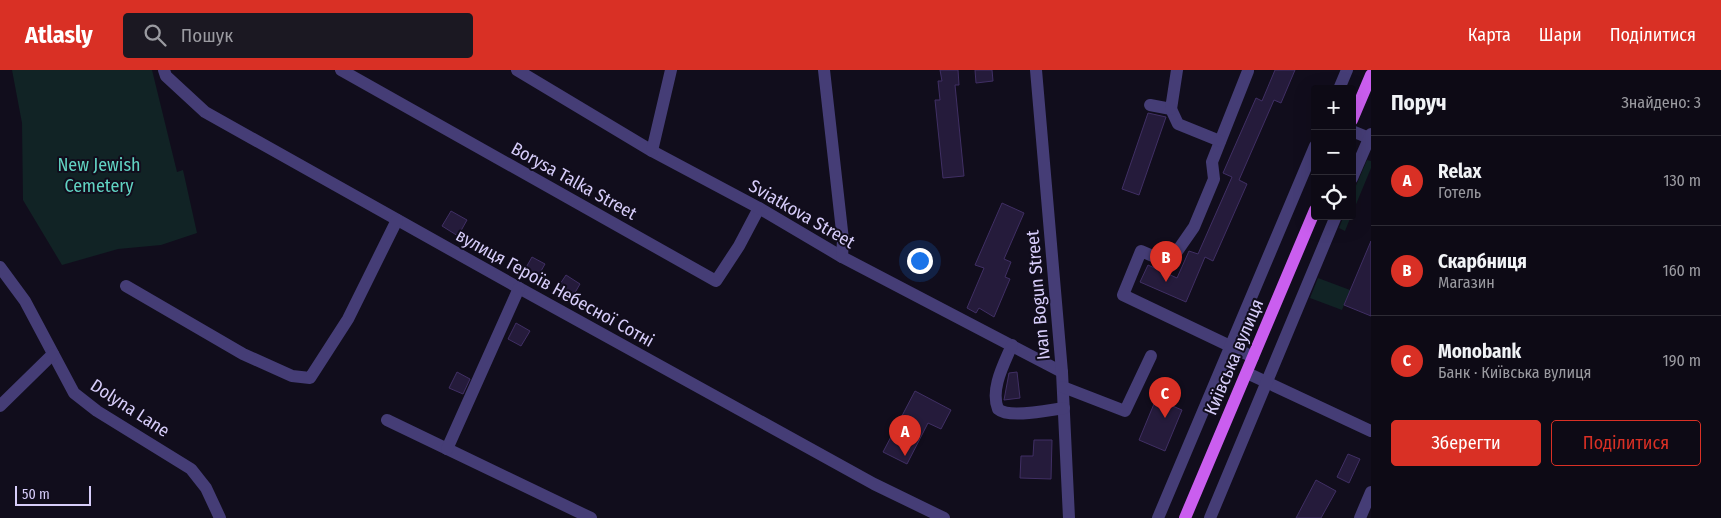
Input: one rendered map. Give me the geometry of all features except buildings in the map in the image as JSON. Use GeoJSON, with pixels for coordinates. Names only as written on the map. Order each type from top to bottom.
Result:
{"type":"FeatureCollection","features":[{"type":"Feature","properties":{"kind":"main road"},"geometry":{"type":"LineString","coordinates":[[1356,111],[1371,75]]}},
{"type":"Feature","properties":{"kind":"main road","name":"Київська вулиця"},"geometry":{"type":"LineString","coordinates":[[1185,518],[1311,220]]}},
{"type":"Feature","properties":{"kind":"street","name":"вулиця Героїв Небесної Сотні"},"geometry":{"type":"LineString","coordinates":[[164,70],[166,76],[205,112],[874,484],[944,518]]}},
{"type":"Feature","properties":{"kind":"street","name":"Borysa Talka Street"},"geometry":{"type":"LineString","coordinates":[[341,70],[716,281],[739,246],[759,208]]}},
{"type":"Feature","properties":{"kind":"street","name":"Sviatkova Street"},"geometry":{"type":"LineString","coordinates":[[517,70],[531,74],[652,151],[759,208],[842,258],[1062,372]]}},
{"type":"Feature","properties":{"kind":"street"},"geometry":{"type":"LineString","coordinates":[[652,151],[671,70]]}},
{"type":"Feature","properties":{"kind":"street"},"geometry":{"type":"LineString","coordinates":[[824,70],[843,240],[842,258]]}},
{"type":"Feature","properties":{"kind":"street","name":"Ivan Bogun Street"},"geometry":{"type":"LineString","coordinates":[[1036,70],[1062,372],[1069,518]]}},
{"type":"Feature","properties":{"kind":"street"},"geometry":{"type":"LineString","coordinates":[[1177,70],[1170,109],[1178,124],[1220,141]]}},
{"type":"Feature","properties":{"kind":"street"},"geometry":{"type":"LineString","coordinates":[[1341,85],[1347,70]]}},
{"type":"Feature","properties":{"kind":"street"},"geometry":{"type":"LineString","coordinates":[[1248,71],[1212,162],[1214,179],[1194,227],[1169,264],[1141,252],[1123,295],[1254,357]]}},
{"type":"Feature","properties":{"kind":"street"},"geometry":{"type":"LineString","coordinates":[[1150,105],[1170,109]]}},
{"type":"Feature","properties":{"kind":"street"},"geometry":{"type":"LineString","coordinates":[[1354,175],[1367,154],[1370,136],[1356,132]]}},
{"type":"Feature","properties":{"kind":"street"},"geometry":{"type":"LineString","coordinates":[[1158,518],[1311,155]]}},
{"type":"Feature","properties":{"kind":"street"},"geometry":{"type":"LineString","coordinates":[[126,286],[243,354],[292,376],[310,378],[348,319],[397,220]]}},
{"type":"Feature","properties":{"kind":"street"},"geometry":{"type":"LineString","coordinates":[[1210,518],[1334,220]]}},
{"type":"Feature","properties":{"kind":"street","name":"Dolyna Lane"},"geometry":{"type":"LineString","coordinates":[[0,268],[25,301],[74,393],[97,411],[190,469],[206,488],[220,518]]}},
{"type":"Feature","properties":{"kind":"street"},"geometry":{"type":"LineString","coordinates":[[1289,272],[1309,278]]}},
{"type":"Feature","properties":{"kind":"street"},"geometry":{"type":"LineString","coordinates":[[447,449],[519,288]]}},
{"type":"Feature","properties":{"kind":"street"},"geometry":{"type":"LineString","coordinates":[[1012,346],[1000,372],[996,396],[998,409],[1004,413],[1018,414],[1064,408]]}},
{"type":"Feature","properties":{"kind":"street"},"geometry":{"type":"LineString","coordinates":[[0,406],[53,354]]}},
{"type":"Feature","properties":{"kind":"street"},"geometry":{"type":"LineString","coordinates":[[1063,387],[1125,410],[1151,356]]}},
{"type":"Feature","properties":{"kind":"street"},"geometry":{"type":"LineString","coordinates":[[1247,373],[1371,431]]}},
{"type":"Feature","properties":{"kind":"street"},"geometry":{"type":"LineString","coordinates":[[387,420],[591,518]]}},
{"type":"Feature","properties":{"kind":"street"},"geometry":{"type":"LineString","coordinates":[[1360,518],[1371,492]]}},
{"type":"Feature","properties":{"kind":"green space","name":"New Jewish Cemetery"},"geometry":{"type":"Polygon","coordinates":[[[12,70],[152,70],[177,172],[183,170],[197,233],[161,245],[118,249],[62,265],[23,200],[22,123],[12,70]]]}},
{"type":"Feature","properties":{"kind":"green space"},"geometry":{"type":"Polygon","coordinates":[[[1367,160],[1371,161],[1371,168],[1356,204],[1356,186],[1367,160]]]}},
{"type":"Feature","properties":{"kind":"green space"},"geometry":{"type":"Polygon","coordinates":[[[1342,220],[1349,220],[1345,231],[1339,228],[1342,220]]]}},
{"type":"Feature","properties":{"kind":"green space"},"geometry":{"type":"Polygon","coordinates":[[[1318,278],[1350,290],[1342,310],[1310,298],[1318,278]]]}},
{"type":"Feature","properties":{"kind":"place","name":"Скарбниця"},"geometry":{"type":"Point","coordinates":[1166,282]}},
{"type":"Feature","properties":{"kind":"place","name":"Monobank"},"geometry":{"type":"Point","coordinates":[1165,418]}},
{"type":"Feature","properties":{"kind":"place","name":"Relax"},"geometry":{"type":"Point","coordinates":[905,456]}}]}
